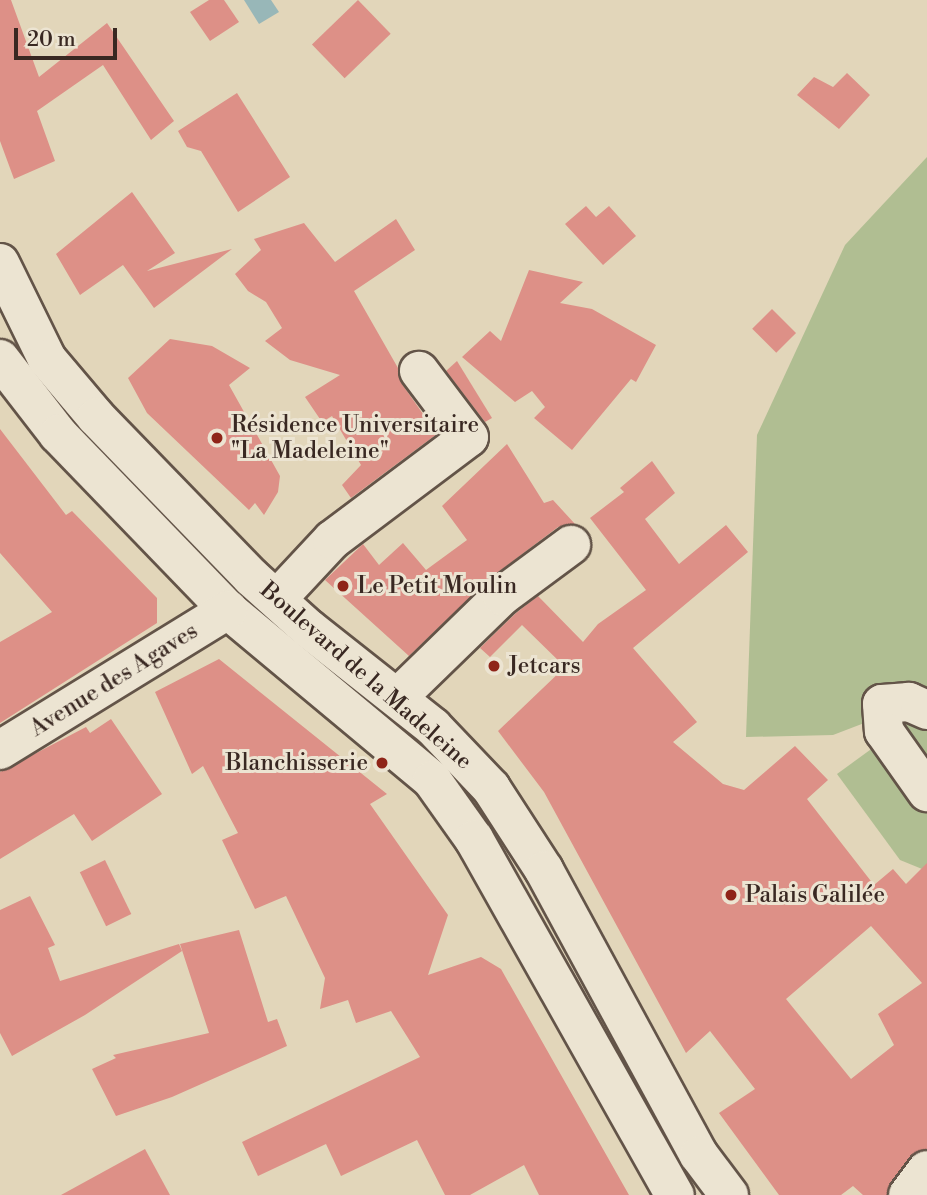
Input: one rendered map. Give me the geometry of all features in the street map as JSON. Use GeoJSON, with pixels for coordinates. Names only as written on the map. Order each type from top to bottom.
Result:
{"type":"FeatureCollection","features":[{"type":"Feature","properties":{"kind":"street","name":"Boulevard de la Madeleine"},"geometry":{"type":"LineString","coordinates":[[0,264],[47,359],[96,417],[277,599],[398,697],[491,788],[544,870],[699,1155],[729,1195]]}},
{"type":"Feature","properties":{"kind":"street","name":"Boulevard de la Madeleine"},"geometry":{"type":"LineString","coordinates":[[0,359],[58,434],[228,610],[432,780],[455,808],[675,1195]]}},
{"type":"Feature","properties":{"kind":"street"},"geometry":{"type":"LineString","coordinates":[[277,599],[331,540],[469,438],[419,371]]}},
{"type":"Feature","properties":{"kind":"street"},"geometry":{"type":"LineString","coordinates":[[398,697],[502,596],[570,545]]}},
{"type":"Feature","properties":{"kind":"street","name":"Avenue des Agaves"},"geometry":{"type":"LineString","coordinates":[[0,750],[228,610]]}},
{"type":"Feature","properties":{"kind":"street"},"geometry":{"type":"LineString","coordinates":[[927,710],[909,702],[882,704],[884,731],[927,792]]}},
{"type":"Feature","properties":{"kind":"street"},"geometry":{"type":"LineString","coordinates":[[503,890],[544,870]]}},
{"type":"Feature","properties":{"kind":"street"},"geometry":{"type":"LineString","coordinates":[[908,1195],[927,1170]]}},
{"type":"Feature","properties":{"kind":"green space"},"geometry":{"type":"Polygon","coordinates":[[[927,157],[927,699],[833,735],[746,737],[757,435],[845,245],[927,157]]]}},
{"type":"Feature","properties":{"kind":"green space"},"geometry":{"type":"Polygon","coordinates":[[[907,723],[927,730],[927,871],[900,860],[837,774],[907,723]]]}},
{"type":"Feature","properties":{"kind":"water"},"geometry":{"type":"Polygon","coordinates":[[[244,0],[271,0],[279,12],[259,24],[244,0]]]}},
{"type":"Feature","properties":{"kind":"building"},"geometry":{"type":"Polygon","coordinates":[[[0,0],[11,0],[39,77],[107,23],[174,121],[151,140],[103,65],[37,111],[55,161],[14,179],[0,141],[0,0]]]}},
{"type":"Feature","properties":{"kind":"building"},"geometry":{"type":"Polygon","coordinates":[[[209,0],[224,0],[239,22],[210,41],[190,12],[209,0]]]}},
{"type":"Feature","properties":{"kind":"building"},"geometry":{"type":"Polygon","coordinates":[[[358,0],[391,34],[345,78],[312,44],[358,0]]]}},
{"type":"Feature","properties":{"kind":"building"},"geometry":{"type":"Polygon","coordinates":[[[847,73],[870,95],[839,129],[797,95],[814,77],[833,87],[847,73]]]}},
{"type":"Feature","properties":{"kind":"building"},"geometry":{"type":"Polygon","coordinates":[[[237,93],[290,177],[238,212],[201,151],[187,147],[178,131],[237,93]]]}},
{"type":"Feature","properties":{"kind":"building"},"geometry":{"type":"Polygon","coordinates":[[[132,192],[175,253],[147,271],[232,249],[154,308],[123,265],[80,295],[56,254],[132,192]]]}},
{"type":"Feature","properties":{"kind":"building"},"geometry":{"type":"Polygon","coordinates":[[[586,206],[596,217],[609,206],[636,236],[603,265],[565,224],[586,206]]]}},
{"type":"Feature","properties":{"kind":"building"},"geometry":{"type":"Polygon","coordinates":[[[396,219],[415,250],[354,291],[398,368],[402,384],[437,434],[351,498],[342,485],[361,465],[332,416],[322,422],[305,397],[340,375],[290,360],[265,341],[282,328],[266,302],[248,291],[235,274],[261,250],[254,239],[304,223],[335,262],[396,219]]]}},
{"type":"Feature","properties":{"kind":"building"},"geometry":{"type":"Polygon","coordinates":[[[529,270],[583,282],[560,303],[592,309],[656,345],[636,382],[631,379],[572,450],[534,418],[545,407],[532,391],[515,402],[462,357],[490,331],[501,341],[529,270]]]}},
{"type":"Feature","properties":{"kind":"building"},"geometry":{"type":"Polygon","coordinates":[[[772,309],[796,333],[776,353],[752,329],[772,309]]]}},
{"type":"Feature","properties":{"kind":"building","name":"Résidence Universitaire \"La Madeleine\""},"geometry":{"type":"Polygon","coordinates":[[[170,339],[212,346],[250,368],[229,385],[280,476],[278,492],[264,515],[255,503],[249,510],[147,413],[128,378],[170,339]]]}},
{"type":"Feature","properties":{"kind":"building"},"geometry":{"type":"Polygon","coordinates":[[[457,361],[492,418],[485,422],[446,371],[457,361]]]}},
{"type":"Feature","properties":{"kind":"building"},"geometry":{"type":"Polygon","coordinates":[[[0,429],[66,515],[72,511],[157,598],[157,623],[0,723],[0,642],[52,612],[0,553],[0,429]]]}},
{"type":"Feature","properties":{"kind":"building"},"geometry":{"type":"Polygon","coordinates":[[[507,444],[544,503],[553,500],[575,524],[558,527],[489,579],[409,656],[325,580],[363,544],[379,565],[403,543],[426,570],[467,540],[442,506],[507,444]]]}},
{"type":"Feature","properties":{"kind":"building"},"geometry":{"type":"Polygon","coordinates":[[[652,461],[675,493],[645,519],[679,564],[726,525],[748,552],[633,648],[697,722],[673,742],[723,784],[744,790],[795,746],[828,780],[807,799],[874,885],[893,869],[906,884],[927,863],[927,1149],[910,1157],[887,1195],[863,1195],[853,1186],[841,1195],[779,1195],[719,1113],[755,1089],[710,1031],[686,1053],[544,792],[498,731],[565,667],[522,625],[490,657],[480,648],[516,613],[538,596],[583,642],[598,624],[646,590],[590,518],[624,492],[620,488],[652,461]],[[871,926],[786,999],[851,1079],[894,1045],[878,1014],[922,983],[871,926]]]}},
{"type":"Feature","properties":{"kind":"building"},"geometry":{"type":"Polygon","coordinates":[[[219,659],[387,794],[370,804],[448,915],[428,975],[481,957],[501,969],[629,1195],[539,1195],[524,1165],[470,1195],[445,1195],[417,1140],[341,1176],[326,1144],[258,1176],[242,1142],[420,1057],[391,1011],[356,1023],[348,1000],[320,1009],[325,978],[286,896],[255,909],[222,840],[238,833],[203,766],[192,774],[155,692],[219,659]]]}},
{"type":"Feature","properties":{"kind":"building"},"geometry":{"type":"Polygon","coordinates":[[[111,719],[162,794],[92,841],[74,814],[0,859],[0,772],[86,727],[90,733],[111,719]]]}},
{"type":"Feature","properties":{"kind":"building"},"geometry":{"type":"Polygon","coordinates":[[[105,860],[131,914],[106,926],[80,872],[105,860]]]}},
{"type":"Feature","properties":{"kind":"building"},"geometry":{"type":"Polygon","coordinates":[[[30,896],[55,945],[48,948],[60,981],[179,944],[182,951],[85,1015],[12,1056],[0,1033],[0,910],[30,896]]]}},
{"type":"Feature","properties":{"kind":"building"},"geometry":{"type":"Polygon","coordinates":[[[239,930],[268,1022],[277,1019],[287,1046],[172,1097],[116,1116],[92,1069],[116,1058],[113,1055],[209,1033],[180,944],[239,930]]]}},
{"type":"Feature","properties":{"kind":"building"},"geometry":{"type":"Polygon","coordinates":[[[145,1149],[170,1195],[61,1195],[145,1149]]]}},
{"type":"Feature","properties":{"kind":"place","name":"Résidence Universitaire \"La Madeleine\""},"geometry":{"type":"Point","coordinates":[217,438]}},
{"type":"Feature","properties":{"kind":"place","name":"Le Petit Moulin"},"geometry":{"type":"Point","coordinates":[343,586]}},
{"type":"Feature","properties":{"kind":"place","name":"Jetcars"},"geometry":{"type":"Point","coordinates":[494,666]}},
{"type":"Feature","properties":{"kind":"place","name":"Blanchisserie"},"geometry":{"type":"Point","coordinates":[382,763]}},
{"type":"Feature","properties":{"kind":"place","name":"Palais Galilée"},"geometry":{"type":"Point","coordinates":[731,895]}}]}
